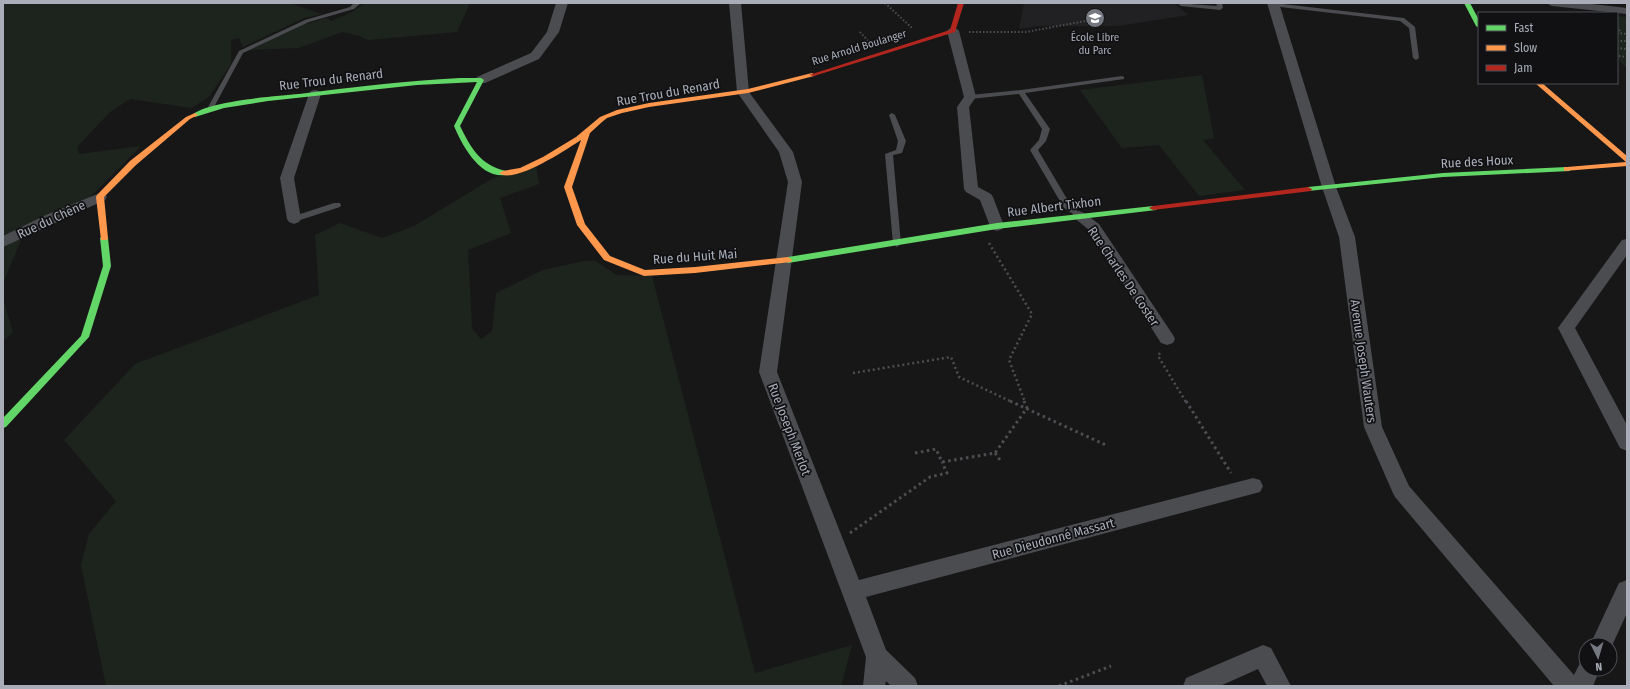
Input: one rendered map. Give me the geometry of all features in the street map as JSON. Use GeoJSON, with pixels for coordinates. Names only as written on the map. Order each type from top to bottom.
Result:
{"type":"FeatureCollection","features":[{"type":"Feature","properties":{"kind":"street"},"geometry":{"type":"LineString","coordinates":[[481,80],[535,56],[553,32],[562,3]]}},
{"type":"Feature","properties":{"kind":"street"},"geometry":{"type":"LineString","coordinates":[[735,3],[743,92]]}},
{"type":"Feature","properties":{"kind":"street"},"geometry":{"type":"LineString","coordinates":[[961,3],[953,32],[970,97],[963,107],[970,189],[986,197],[997,226]]}},
{"type":"Feature","properties":{"kind":"street"},"geometry":{"type":"LineString","coordinates":[[1467,3],[1478,24]]}},
{"type":"Feature","properties":{"kind":"street"},"geometry":{"type":"LineString","coordinates":[[1552,3],[1627,11]]}},
{"type":"Feature","properties":{"kind":"street","name":"Avenue Joseph Wauters"},"geometry":{"type":"LineString","coordinates":[[1274,4],[1329,187],[1347,237],[1373,427],[1402,491],[1569,686]]}},
{"type":"Feature","properties":{"kind":"street","name":"Rue Arnold Boulanger"},"geometry":{"type":"LineString","coordinates":[[743,92],[795,80],[953,32]]}},
{"type":"Feature","properties":{"kind":"street","name":"Rue Trou du Renard"},"geometry":{"type":"LineString","coordinates":[[100,197],[133,163],[188,118],[210,109],[236,103],[393,85],[481,80],[457,126],[464,142],[480,164],[496,173],[511,174],[530,166],[587,133],[602,118],[632,109],[743,92]]}},
{"type":"Feature","properties":{"kind":"street"},"geometry":{"type":"LineString","coordinates":[[1539,84],[1627,160]]}},
{"type":"Feature","properties":{"kind":"street","name":"Rue Joseph Merlot"},"geometry":{"type":"LineString","coordinates":[[743,92],[786,152],[795,182],[768,372],[877,657]]}},
{"type":"Feature","properties":{"kind":"street"},"geometry":{"type":"LineString","coordinates":[[294,219],[287,178],[315,94]]}},
{"type":"Feature","properties":{"kind":"street","name":"Rue du Huit Mai"},"geometry":{"type":"LineString","coordinates":[[587,133],[568,187],[581,225],[607,258],[644,273],[695,270],[784,261]]}},
{"type":"Feature","properties":{"kind":"street","name":"Rue des Houx"},"geometry":{"type":"LineString","coordinates":[[1329,187],[1442,175],[1538,171],[1627,164]]}},
{"type":"Feature","properties":{"kind":"street","name":"Rue Albert Tixhon"},"geometry":{"type":"LineString","coordinates":[[784,261],[897,244],[997,226],[1329,187]]}},
{"type":"Feature","properties":{"kind":"street"},"geometry":{"type":"LineString","coordinates":[[3,424],[85,337],[107,266],[100,197]]}},
{"type":"Feature","properties":{"kind":"street","name":"Rue du Chêne"},"geometry":{"type":"LineString","coordinates":[[3,242],[51,218],[100,197]]}},
{"type":"Feature","properties":{"kind":"street","name":"Rue Charles De Coster"},"geometry":{"type":"LineString","coordinates":[[1079,216],[1094,228],[1167,339]]}},
{"type":"Feature","properties":{"kind":"street"},"geometry":{"type":"LineString","coordinates":[[1627,244],[1566,328],[1627,443]]}},
{"type":"Feature","properties":{"kind":"street","name":"Rue Dieudonné Massart"},"geometry":{"type":"LineString","coordinates":[[853,591],[1246,487]]}},
{"type":"Feature","properties":{"kind":"street"},"geometry":{"type":"LineString","coordinates":[[1605,637],[1627,590]]}},
{"type":"Feature","properties":{"kind":"street"},"geometry":{"type":"LineString","coordinates":[[1194,686],[1263,656],[1280,686]]}},
{"type":"Feature","properties":{"kind":"street"},"geometry":{"type":"LineString","coordinates":[[874,686],[877,657]]}},
{"type":"Feature","properties":{"kind":"street"},"geometry":{"type":"LineString","coordinates":[[877,657],[908,686]]}},
{"type":"Feature","properties":{"kind":"lane"},"geometry":{"type":"LineString","coordinates":[[210,109],[241,52],[307,21],[352,8],[358,3]]}},
{"type":"Feature","properties":{"kind":"lane"},"geometry":{"type":"LineString","coordinates":[[1180,3],[1220,8],[1219,3]]}},
{"type":"Feature","properties":{"kind":"lane"},"geometry":{"type":"LineString","coordinates":[[1274,4],[1402,19],[1412,27],[1416,58]]}},
{"type":"Feature","properties":{"kind":"lane"},"geometry":{"type":"LineString","coordinates":[[970,97],[1021,92],[1122,78]]}},
{"type":"Feature","properties":{"kind":"lane"},"geometry":{"type":"LineString","coordinates":[[1021,92],[1046,129],[1042,141],[1034,150],[1067,206],[1079,216]]}},
{"type":"Feature","properties":{"kind":"lane"},"geometry":{"type":"LineString","coordinates":[[892,115],[902,141],[899,150],[889,154],[897,244]]}},
{"type":"Feature","properties":{"kind":"lane"},"geometry":{"type":"LineString","coordinates":[[294,219],[337,205]]}},
{"type":"Feature","properties":{"kind":"path"},"geometry":{"type":"LineString","coordinates":[[885,3],[924,40]]}},
{"type":"Feature","properties":{"kind":"path"},"geometry":{"type":"LineString","coordinates":[[953,32],[1026,32],[1091,20]]}},
{"type":"Feature","properties":{"kind":"path"},"geometry":{"type":"LineString","coordinates":[[1618,29],[1621,33],[1627,34]]}},
{"type":"Feature","properties":{"kind":"path"},"geometry":{"type":"LineString","coordinates":[[1619,56],[1627,57]]}},
{"type":"Feature","properties":{"kind":"path"},"geometry":{"type":"LineString","coordinates":[[980,229],[1032,314],[1009,360],[1027,408]]}},
{"type":"Feature","properties":{"kind":"path"},"geometry":{"type":"LineString","coordinates":[[1167,339],[1158,356],[1246,487]]}},
{"type":"Feature","properties":{"kind":"path"},"geometry":{"type":"LineString","coordinates":[[853,373],[950,357],[959,376],[1108,446]]}},
{"type":"Feature","properties":{"kind":"path"},"geometry":{"type":"LineString","coordinates":[[942,462],[995,452],[1027,408]]}},
{"type":"Feature","properties":{"kind":"path"},"geometry":{"type":"LineString","coordinates":[[834,544],[930,477],[947,473],[936,449],[915,453]]}},
{"type":"Feature","properties":{"kind":"path"},"geometry":{"type":"LineString","coordinates":[[995,452],[1000,460]]}},
{"type":"Feature","properties":{"kind":"path"},"geometry":{"type":"LineString","coordinates":[[1059,686],[1111,666]]}},
{"type":"Feature","properties":{"kind":"shaded area"},"geometry":{"type":"Polygon","coordinates":[[[3,3],[289,3],[322,14],[304,18],[243,47],[239,38],[231,40],[231,64],[208,98],[191,108],[130,99],[110,112],[77,147],[79,154],[141,146],[88,199],[3,241],[3,3]]]}},
{"type":"Feature","properties":{"kind":"shaded area"},"geometry":{"type":"Polygon","coordinates":[[[365,3],[470,3],[457,32],[368,40],[342,32],[299,48],[249,50],[302,25],[327,18],[331,21],[352,12],[365,3]]]}},
{"type":"Feature","properties":{"kind":"shaded area","name":"École Libre du Parc"},"geometry":{"type":"Polygon","coordinates":[[[1024,3],[1174,3],[1188,15],[1118,26],[1037,26],[1019,29],[1024,3]]]}},
{"type":"Feature","properties":{"kind":"shaded area"},"geometry":{"type":"Polygon","coordinates":[[[1618,16],[1627,17],[1627,69],[1618,59],[1618,16]]]}},
{"type":"Feature","properties":{"kind":"shaded area"},"geometry":{"type":"Polygon","coordinates":[[[1202,75],[1214,138],[1203,140],[1245,190],[1199,196],[1159,145],[1122,148],[1080,90],[1202,75]]]}},
{"type":"Feature","properties":{"kind":"shaded area"},"geometry":{"type":"Polygon","coordinates":[[[536,166],[539,184],[500,198],[511,233],[468,250],[472,328],[481,339],[492,331],[496,293],[543,270],[584,261],[595,261],[617,275],[652,276],[755,673],[852,645],[841,686],[106,686],[81,565],[89,534],[116,501],[64,440],[135,364],[319,295],[315,235],[340,223],[382,238],[414,226],[493,178],[536,166]]]}},
{"type":"Feature","properties":{"kind":"shaded area"},"geometry":{"type":"Polygon","coordinates":[[[22,238],[3,283],[3,246],[22,238]]]}},
{"type":"Feature","properties":{"kind":"shaded area"},"geometry":{"type":"Polygon","coordinates":[[[3,299],[13,332],[3,341],[3,299]]]}},
{"type":"Feature","properties":{"kind":"traffic: fast"},"geometry":{"type":"LineString","coordinates":[[1467,3],[1478,24]]}},
{"type":"Feature","properties":{"kind":"traffic: fast"},"geometry":{"type":"LineString","coordinates":[[195,115],[223,106],[268,99],[417,83],[481,80],[457,126],[474,156],[487,167],[494,171],[503,173]]}},
{"type":"Feature","properties":{"kind":"traffic: fast"},"geometry":{"type":"LineString","coordinates":[[1308,189],[1443,175],[1567,169]]}},
{"type":"Feature","properties":{"kind":"traffic: fast"},"geometry":{"type":"LineString","coordinates":[[788,260],[997,226],[1153,208]]}},
{"type":"Feature","properties":{"kind":"traffic: fast"},"geometry":{"type":"LineString","coordinates":[[3,424],[85,337],[107,266],[104,238]]}},
{"type":"Feature","properties":{"kind":"traffic: slow"},"geometry":{"type":"LineString","coordinates":[[503,173],[512,173],[522,170],[546,159],[579,138],[602,118],[619,112],[665,102],[748,91],[812,75]]}},
{"type":"Feature","properties":{"kind":"traffic: slow"},"geometry":{"type":"LineString","coordinates":[[1539,84],[1627,160]]}},
{"type":"Feature","properties":{"kind":"traffic: slow"},"geometry":{"type":"LineString","coordinates":[[104,238],[100,197],[133,163],[188,118],[195,115]]}},
{"type":"Feature","properties":{"kind":"traffic: slow"},"geometry":{"type":"LineString","coordinates":[[587,133],[568,187],[581,225],[607,258],[644,273],[695,270],[788,260]]}},
{"type":"Feature","properties":{"kind":"traffic: slow"},"geometry":{"type":"LineString","coordinates":[[1567,169],[1627,164]]}},
{"type":"Feature","properties":{"kind":"traffic: jam"},"geometry":{"type":"LineString","coordinates":[[812,75],[953,31],[961,3]]}},
{"type":"Feature","properties":{"kind":"traffic: jam"},"geometry":{"type":"LineString","coordinates":[[1153,208],[1308,189]]}},
{"type":"Feature","properties":{"kind":"place","name":"École Libre du Parc"},"geometry":{"type":"Point","coordinates":[1095,18]}}]}
